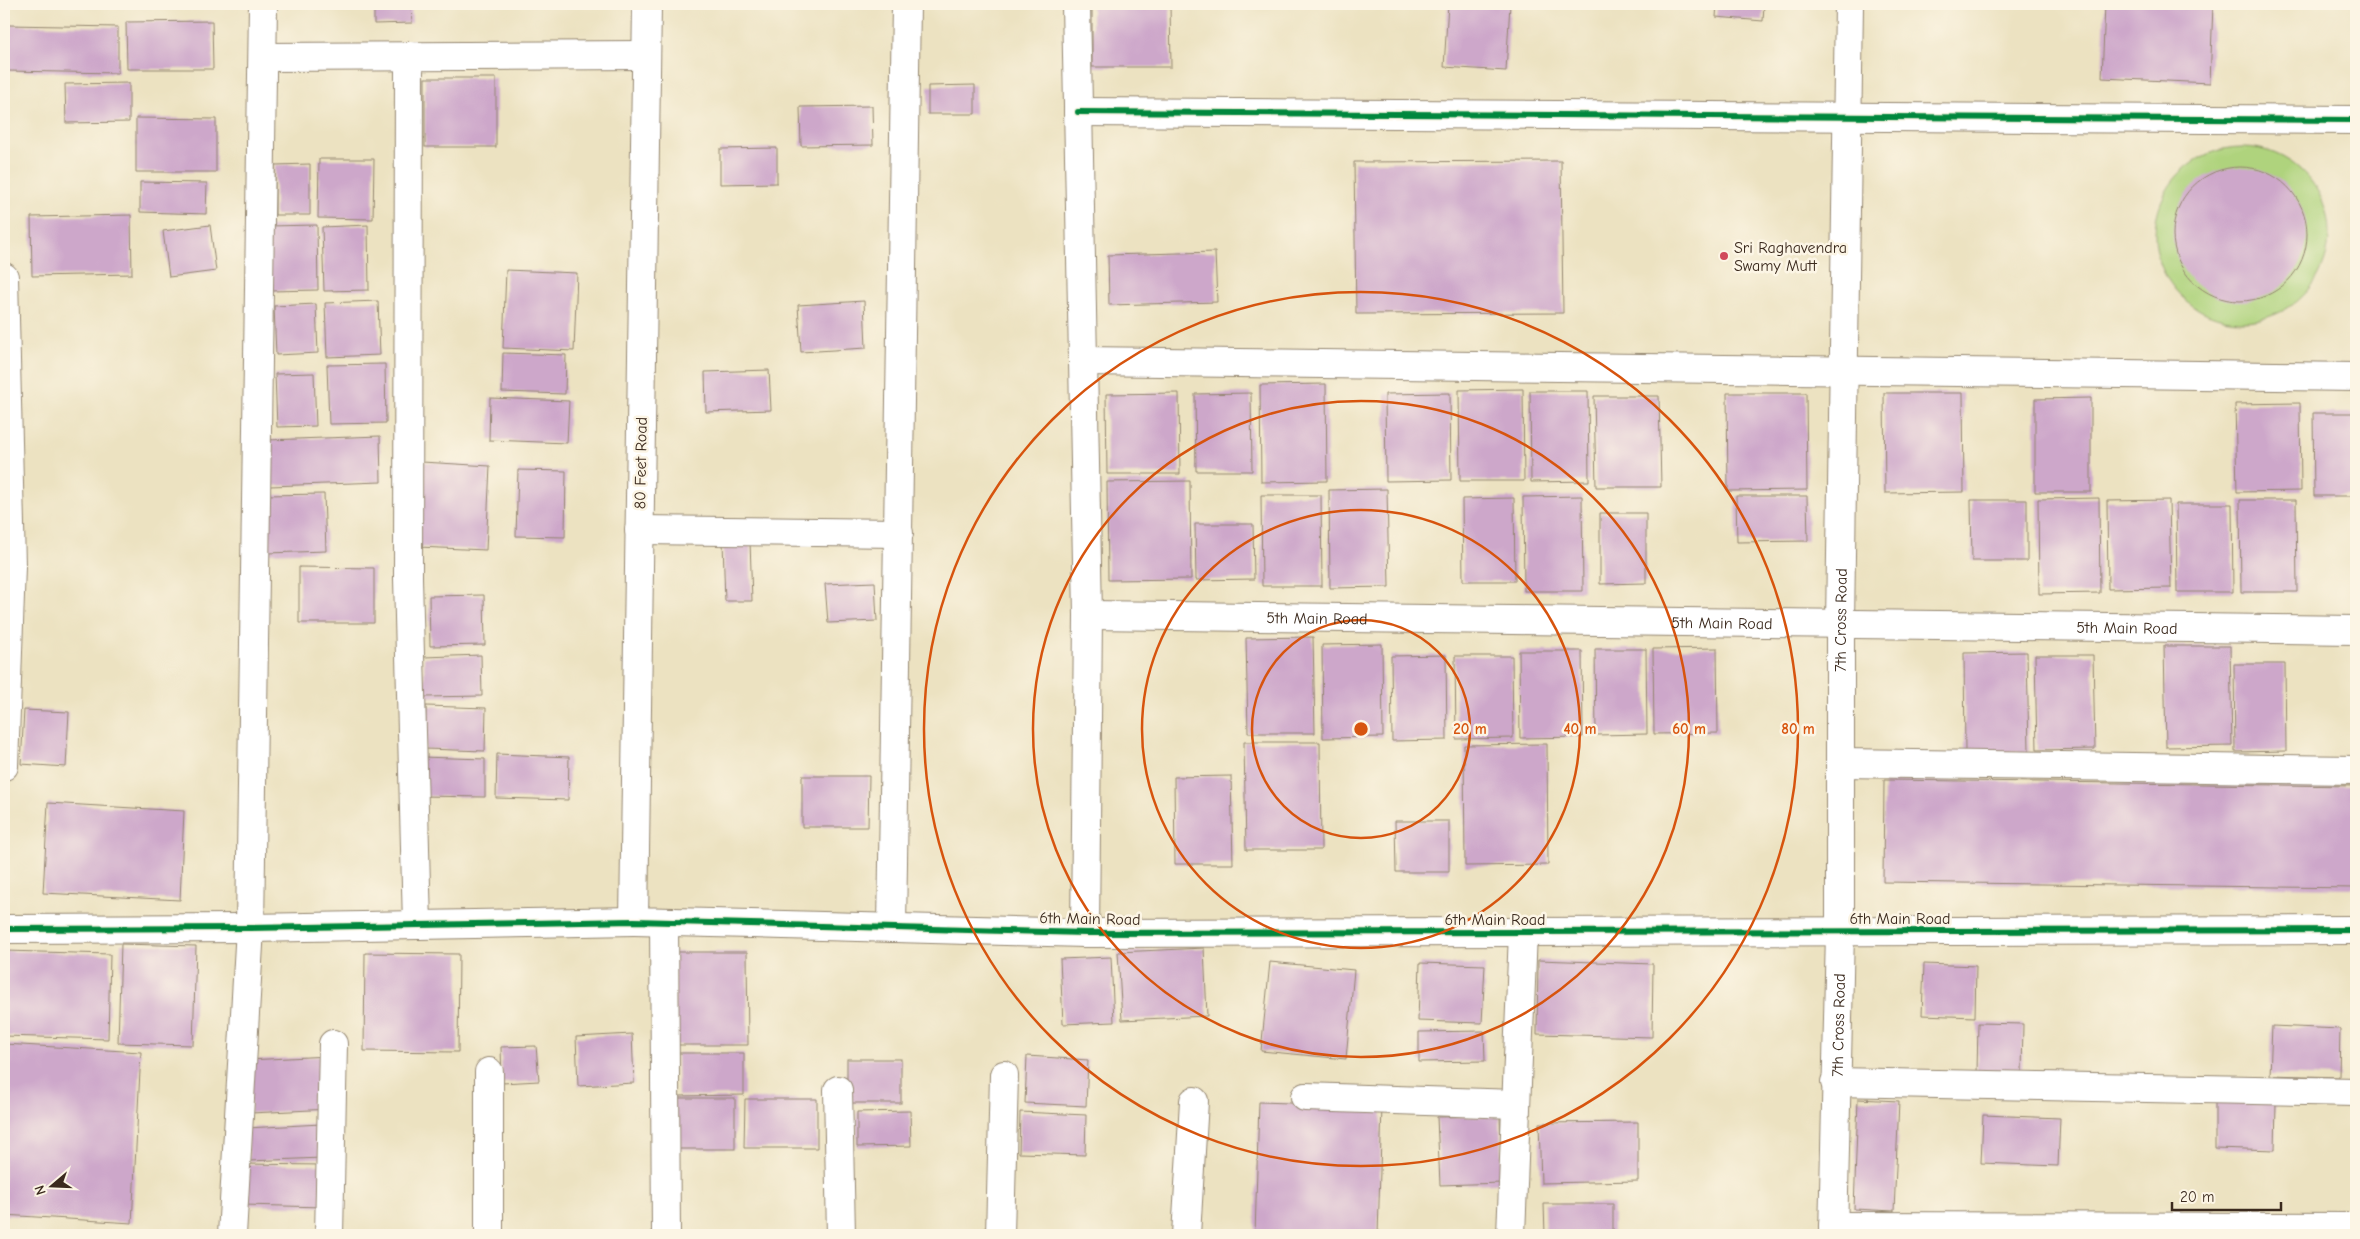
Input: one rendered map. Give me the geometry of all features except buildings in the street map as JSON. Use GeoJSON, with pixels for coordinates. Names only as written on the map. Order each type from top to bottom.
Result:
{"type":"FeatureCollection","features":[{"type":"Feature","properties":{"kind":"street"},"geometry":{"type":"LineString","coordinates":[[232,1235],[250,928],[263,4]]}},
{"type":"Feature","properties":{"kind":"street","name":"80 Feet Road"},"geometry":{"type":"LineString","coordinates":[[634,921],[646,4]]}},
{"type":"Feature","properties":{"kind":"street"},"geometry":{"type":"LineString","coordinates":[[892,928],[906,4]]}},
{"type":"Feature","properties":{"kind":"street"},"geometry":{"type":"LineString","coordinates":[[1076,4],[1088,615],[1085,933]]}},
{"type":"Feature","properties":{"kind":"street","name":"7th Cross Road"},"geometry":{"type":"LineString","coordinates":[[1833,1231],[1840,932],[1840,624],[1849,4]]}},
{"type":"Feature","properties":{"kind":"street"},"geometry":{"type":"LineString","coordinates":[[263,58],[645,54]]}},
{"type":"Feature","properties":{"kind":"street"},"geometry":{"type":"LineString","coordinates":[[409,56],[408,578],[417,925]]}},
{"type":"Feature","properties":{"kind":"street"},"geometry":{"type":"LineString","coordinates":[[1078,112],[2356,120]]}},
{"type":"Feature","properties":{"kind":"street"},"geometry":{"type":"LineString","coordinates":[[4,276],[8,566],[4,766]]}},
{"type":"Feature","properties":{"kind":"street"},"geometry":{"type":"LineString","coordinates":[[1083,361],[2356,377]]}},
{"type":"Feature","properties":{"kind":"street"},"geometry":{"type":"LineString","coordinates":[[639,530],[899,533]]}},
{"type":"Feature","properties":{"kind":"street","name":"5th Main Road"},"geometry":{"type":"LineString","coordinates":[[1088,615],[2356,630]]}},
{"type":"Feature","properties":{"kind":"street"},"geometry":{"type":"LineString","coordinates":[[1841,763],[2356,770]]}},
{"type":"Feature","properties":{"kind":"street","name":"6th Main Road"},"geometry":{"type":"LineString","coordinates":[[4,929],[250,928],[634,921],[1085,933],[2356,930]]}},
{"type":"Feature","properties":{"kind":"street"},"geometry":{"type":"LineString","coordinates":[[664,922],[666,1235]]}},
{"type":"Feature","properties":{"kind":"street"},"geometry":{"type":"LineString","coordinates":[[1511,1235],[1523,932]]}},
{"type":"Feature","properties":{"kind":"street"},"geometry":{"type":"LineString","coordinates":[[328,1235],[333,1044]]}},
{"type":"Feature","properties":{"kind":"street"},"geometry":{"type":"LineString","coordinates":[[489,1072],[489,1235]]}},
{"type":"Feature","properties":{"kind":"street"},"geometry":{"type":"LineString","coordinates":[[1000,1235],[1004,1075]]}},
{"type":"Feature","properties":{"kind":"street"},"geometry":{"type":"LineString","coordinates":[[1835,1082],[2356,1092]]}},
{"type":"Feature","properties":{"kind":"street"},"geometry":{"type":"LineString","coordinates":[[838,1090],[841,1235]]}},
{"type":"Feature","properties":{"kind":"street"},"geometry":{"type":"LineString","coordinates":[[1305,1097],[1516,1104]]}},
{"type":"Feature","properties":{"kind":"street"},"geometry":{"type":"LineString","coordinates":[[1186,1235],[1194,1101]]}},
{"type":"Feature","properties":{"kind":"street"},"geometry":{"type":"LineString","coordinates":[[1833,1231],[2356,1227]]}},
{"type":"Feature","properties":{"kind":"green space"},"geometry":{"type":"Polygon","coordinates":[[[2233,147],[2251,147],[2283,157],[2304,172],[2319,193],[2329,225],[2329,243],[2319,275],[2304,296],[2283,311],[2267,317],[2251,321],[2233,321],[2201,311],[2180,296],[2165,275],[2159,259],[2155,243],[2155,225],[2165,193],[2180,172],[2201,157],[2217,151],[2233,147]]]}},
{"type":"Feature","properties":{"kind":"cycle path"},"geometry":{"type":"LineString","coordinates":[[1078,112],[2356,120]]}},
{"type":"Feature","properties":{"kind":"cycle path"},"geometry":{"type":"LineString","coordinates":[[4,929],[250,928],[634,921],[1085,933],[2356,930]]}},
{"type":"Feature","properties":{"kind":"place","name":"Sri Raghavendra Swamy Mutt"},"geometry":{"type":"Point","coordinates":[1724,256]}}]}
